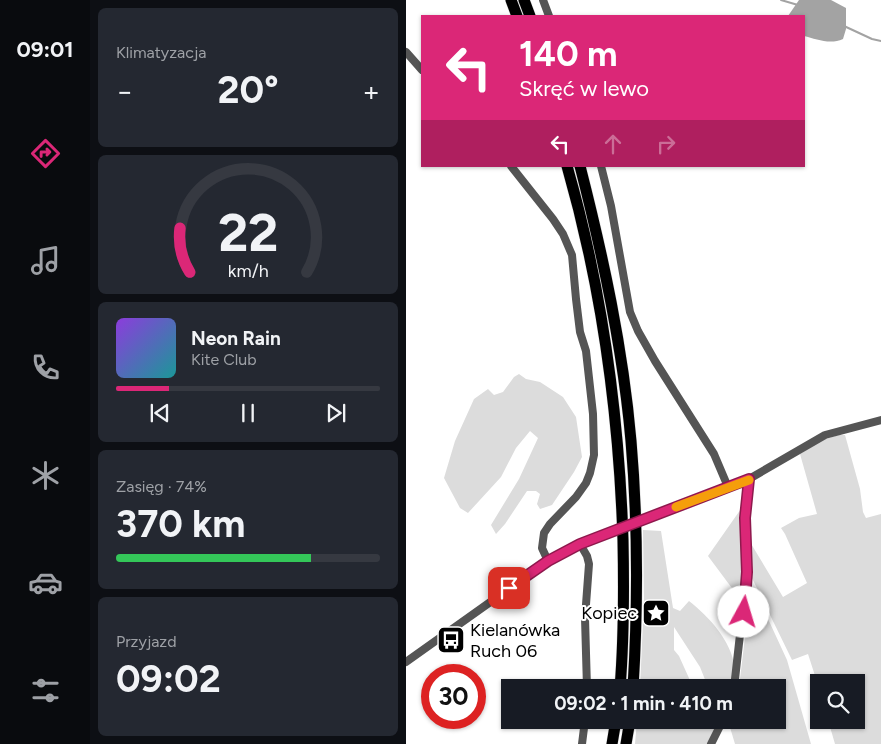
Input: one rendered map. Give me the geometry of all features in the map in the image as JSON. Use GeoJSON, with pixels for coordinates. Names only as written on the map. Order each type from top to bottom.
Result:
{"type":"FeatureCollection","features":[{"type":"Feature","properties":{"kind":"highway"},"geometry":{"type":"LineString","coordinates":[[510,0],[517,15]]}},
{"type":"Feature","properties":{"kind":"highway"},"geometry":{"type":"LineString","coordinates":[[524,0],[530,15]]}},
{"type":"Feature","properties":{"kind":"highway"},"geometry":{"type":"LineString","coordinates":[[567,167],[587,242],[602,318],[619,457],[624,597],[620,679]]}},
{"type":"Feature","properties":{"kind":"highway"},"geometry":{"type":"LineString","coordinates":[[580,167],[610,292],[631,440],[635,499],[636,575],[633,679]]}},
{"type":"Feature","properties":{"kind":"highway"},"geometry":{"type":"LineString","coordinates":[[612,744],[614,729]]}},
{"type":"Feature","properties":{"kind":"highway"},"geometry":{"type":"LineString","coordinates":[[626,744],[628,729]]}},
{"type":"Feature","properties":{"kind":"street"},"geometry":{"type":"LineString","coordinates":[[543,0],[549,15]]}},
{"type":"Feature","properties":{"kind":"street"},"geometry":{"type":"LineString","coordinates":[[406,52],[421,69]]}},
{"type":"Feature","properties":{"kind":"street"},"geometry":{"type":"LineString","coordinates":[[512,167],[554,219],[572,255],[580,332],[586,351],[593,414],[594,454],[590,473],[586,483],[576,497],[544,533],[542,548],[548,561]]}},
{"type":"Feature","properties":{"kind":"street"},"geometry":{"type":"LineString","coordinates":[[601,167],[611,206],[630,312],[655,361],[714,454],[728,487]]}},
{"type":"Feature","properties":{"kind":"street"},"geometry":{"type":"LineString","coordinates":[[406,662],[548,561],[580,544],[749,479],[825,435],[881,420]]}},
{"type":"Feature","properties":{"kind":"street"},"geometry":{"type":"LineString","coordinates":[[735,679],[746,595],[748,552],[745,518],[749,479]]}},
{"type":"Feature","properties":{"kind":"street"},"geometry":{"type":"LineString","coordinates":[[580,544],[589,564],[586,618],[587,679]]}},
{"type":"Feature","properties":{"kind":"street"},"geometry":{"type":"LineString","coordinates":[[582,744],[584,729]]}},
{"type":"Feature","properties":{"kind":"street"},"geometry":{"type":"LineString","coordinates":[[711,744],[718,729]]}},
{"type":"Feature","properties":{"kind":"shaded area"},"geometry":{"type":"Polygon","coordinates":[[[799,0],[831,0],[846,8],[846,29],[843,39],[828,41],[805,36],[805,15],[789,15],[799,0]]]}},
{"type":"Feature","properties":{"kind":"shaded area"},"geometry":{"type":"Polygon","coordinates":[[[519,374],[526,379],[540,382],[563,397],[576,417],[582,457],[552,505],[540,509],[537,504],[540,494],[536,491],[527,491],[496,534],[491,525],[519,479],[538,438],[530,431],[516,448],[501,477],[468,513],[460,508],[444,478],[455,441],[474,399],[488,389],[494,395],[503,392],[514,377],[519,374]]]}},
{"type":"Feature","properties":{"kind":"shaded area"},"geometry":{"type":"Polygon","coordinates":[[[845,435],[860,489],[863,512],[866,518],[881,514],[881,744],[835,744],[831,729],[865,729],[865,674],[814,674],[808,654],[792,660],[751,576],[750,542],[783,597],[807,583],[781,528],[799,518],[817,514],[800,454],[822,440],[845,435]]]}},
{"type":"Feature","properties":{"kind":"shaded area"},"geometry":{"type":"Polygon","coordinates":[[[743,506],[744,546],[743,603],[708,556],[743,506]]]}},
{"type":"Feature","properties":{"kind":"shaded area"},"geometry":{"type":"Polygon","coordinates":[[[643,530],[661,531],[673,608],[680,611],[689,601],[718,630],[733,658],[735,668],[734,679],[705,679],[700,667],[674,627],[674,650],[679,656],[689,679],[640,679],[644,599],[643,530]]]}},
{"type":"Feature","properties":{"kind":"shaded area"},"geometry":{"type":"Polygon","coordinates":[[[751,587],[787,660],[811,744],[735,744],[730,729],[786,729],[786,679],[740,679],[751,587]]]}},
{"type":"Feature","properties":{"kind":"shaded area"},"geometry":{"type":"Polygon","coordinates":[[[636,729],[716,729],[708,744],[635,744],[636,729]]]}},
{"type":"Feature","properties":{"kind":"waterway"},"geometry":{"type":"LineString","coordinates":[[781,0],[798,5]]}},
{"type":"Feature","properties":{"kind":"waterway"},"geometry":{"type":"LineString","coordinates":[[844,26],[872,39],[881,41]]}},
{"type":"Feature","properties":{"kind":"slow traffic"},"geometry":{"type":"LineString","coordinates":[[676,507],[749,480]]}},
{"type":"Feature","properties":{"kind":"place","name":"Kopiec"},"geometry":{"type":"Point","coordinates":[656,613]}},
{"type":"Feature","properties":{"kind":"place","name":"Kielanówka Ruch 06"},"geometry":{"type":"Point","coordinates":[451,640]}},
{"type":"Feature","properties":{"kind":"route"},"geometry":{"type":"LineString","coordinates":[[509,588],[548,561],[580,544],[749,479],[745,518],[748,552],[744,612]]}}]}
